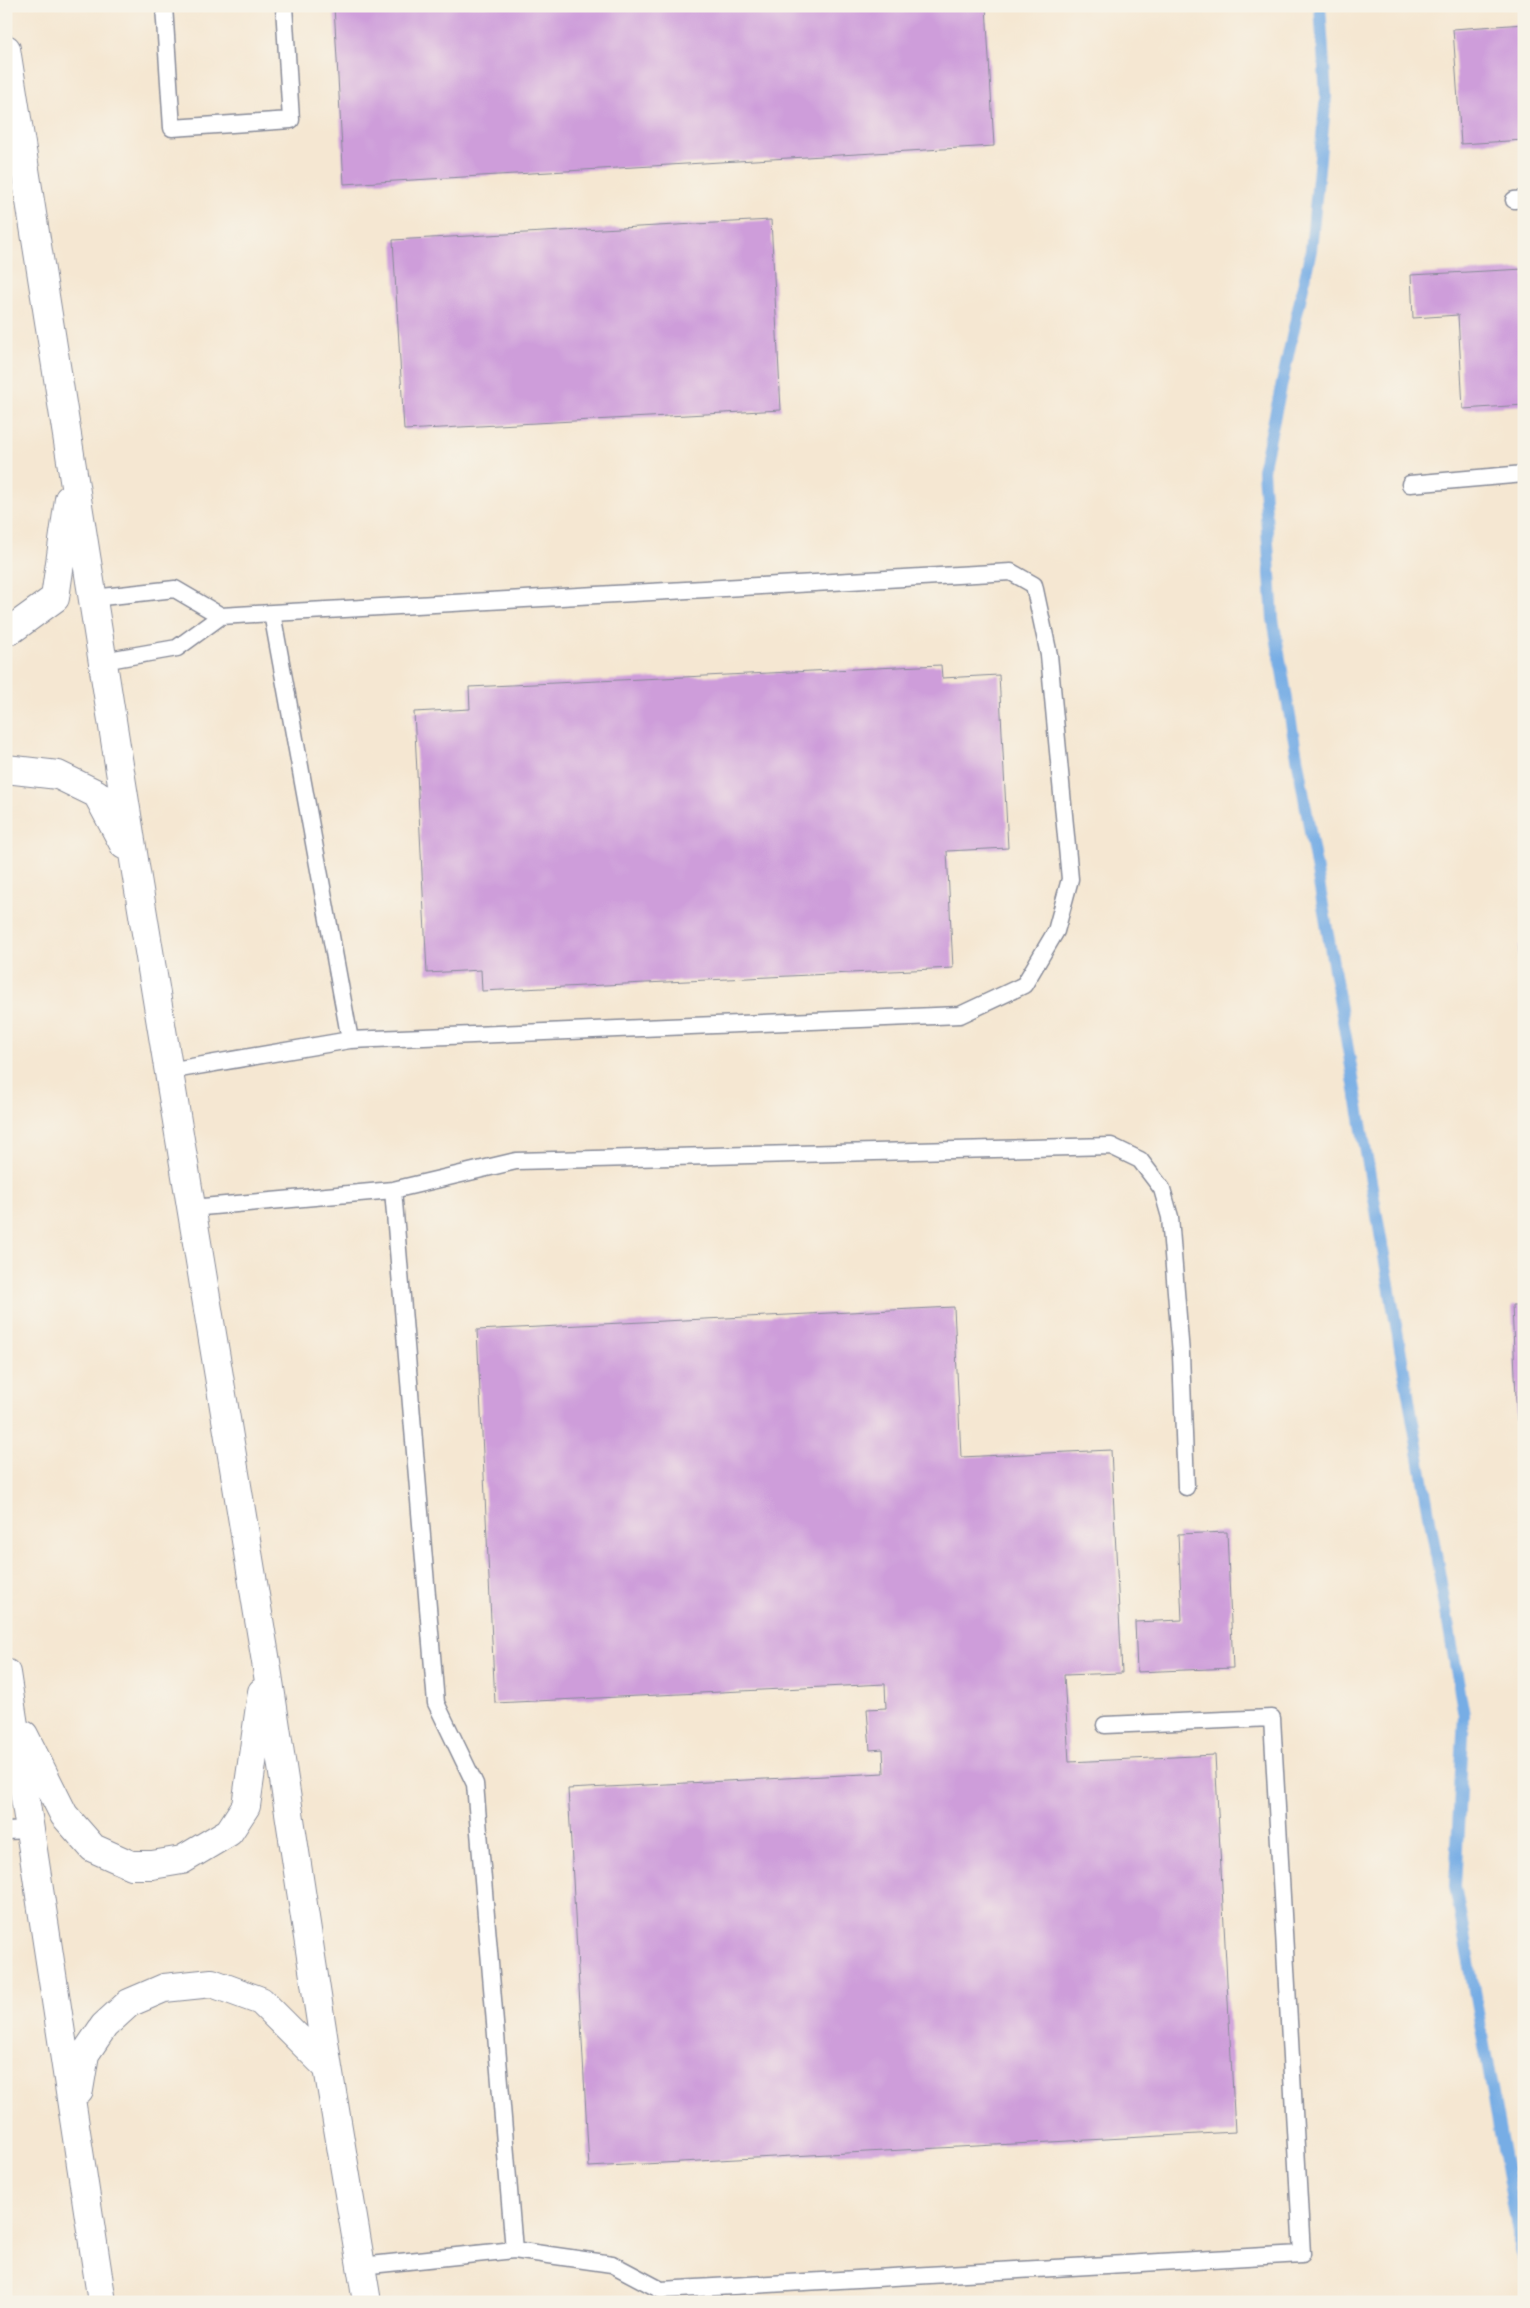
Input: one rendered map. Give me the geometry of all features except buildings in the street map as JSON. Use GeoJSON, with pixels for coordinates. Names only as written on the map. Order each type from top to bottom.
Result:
{"type":"FeatureCollection","features":[{"type":"Feature","properties":{"kind":"street"},"geometry":{"type":"LineString","coordinates":[[6,49],[135,866],[266,1662],[328,2068],[367,2302]]}},
{"type":"Feature","properties":{"kind":"street"},"geometry":{"type":"LineString","coordinates":[[6,631],[55,598],[73,470]]}},
{"type":"Feature","properties":{"kind":"street"},"geometry":{"type":"LineString","coordinates":[[6,769],[58,775],[97,794],[135,866]]}},
{"type":"Feature","properties":{"kind":"street"},"geometry":{"type":"LineString","coordinates":[[12,1708],[64,1815],[93,1848],[131,1865],[152,1865],[182,1860],[229,1832],[246,1806],[266,1662]]}},
{"type":"Feature","properties":{"kind":"street"},"geometry":{"type":"LineString","coordinates":[[6,1673],[12,1708],[19,1831],[75,2117],[102,2302]]}},
{"type":"Feature","properties":{"kind":"street"},"geometry":{"type":"LineString","coordinates":[[75,2117],[85,2054],[104,2026],[129,2003],[164,1988],[212,1983],[261,2001],[328,2068]]}},
{"type":"Feature","properties":{"kind":"lane"},"geometry":{"type":"LineString","coordinates":[[164,6],[172,128],[291,120],[284,6]]}},
{"type":"Feature","properties":{"kind":"lane"},"geometry":{"type":"LineString","coordinates":[[1410,484],[1524,474]]}},
{"type":"Feature","properties":{"kind":"lane"},"geometry":{"type":"LineString","coordinates":[[103,661],[177,648],[221,616],[1011,572],[1034,585],[1049,655],[1070,879],[1056,931],[1024,985],[960,1015],[350,1040],[168,1071]]}},
{"type":"Feature","properties":{"kind":"lane"},"geometry":{"type":"LineString","coordinates":[[93,598],[175,589],[221,616]]}},
{"type":"Feature","properties":{"kind":"lane"},"geometry":{"type":"LineString","coordinates":[[272,613],[350,1040]]}},
{"type":"Feature","properties":{"kind":"lane"},"geometry":{"type":"LineString","coordinates":[[191,1208],[393,1190],[516,1161],[1111,1146],[1140,1160],[1162,1189],[1170,1217],[1180,1354],[1186,1486]]}},
{"type":"Feature","properties":{"kind":"lane"},"geometry":{"type":"LineString","coordinates":[[393,1190],[436,1704],[475,1784],[514,2250]]}},
{"type":"Feature","properties":{"kind":"lane"},"geometry":{"type":"LineString","coordinates":[[361,2266],[514,2250],[612,2264],[661,2290],[1302,2254],[1272,1718],[1105,1725]]}},
{"type":"Feature","properties":{"kind":"waterway"},"geometry":{"type":"LineString","coordinates":[[1320,6],[1326,96],[1311,250],[1263,470],[1273,619],[1464,1715],[1455,1886],[1524,2265]]}}]}
